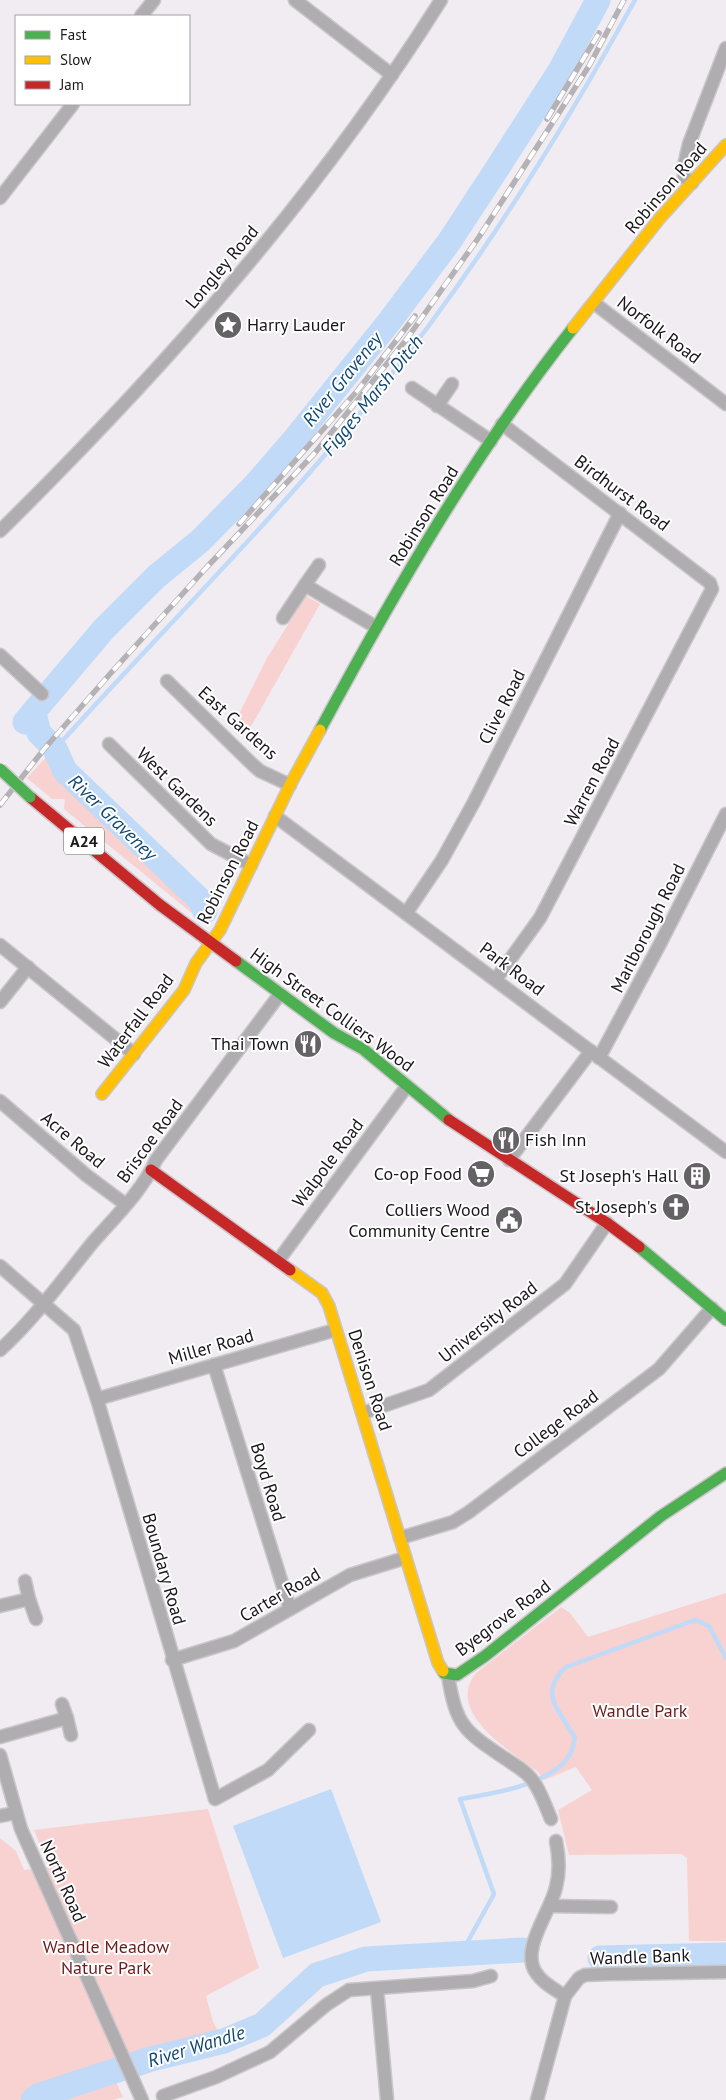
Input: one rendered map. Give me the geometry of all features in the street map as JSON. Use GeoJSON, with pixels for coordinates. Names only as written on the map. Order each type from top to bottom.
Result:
{"type":"FeatureCollection","features":[{"type":"Feature","properties":{"kind":"main road","name":"Robinson Road"},"geometry":{"type":"LineString","coordinates":[[211,943],[220,930],[290,785],[376,627],[491,441],[536,375],[656,223],[726,145]]}},
{"type":"Feature","properties":{"kind":"main road","name":"High Street Colliers Wood"},"geometry":{"type":"LineString","coordinates":[[0,769],[30,797],[160,905],[334,1033],[363,1049],[466,1132],[564,1193],[607,1223],[656,1260],[726,1320]]}},
{"type":"Feature","properties":{"kind":"main road","name":"Waterfall Road"},"geometry":{"type":"LineString","coordinates":[[102,1094],[184,990],[196,963],[211,943]]}},
{"type":"Feature","properties":{"kind":"main road","name":"Denison Road"},"geometry":{"type":"LineString","coordinates":[[151,1170],[322,1293],[363,1413],[438,1663],[441,1671],[448,1675]]}},
{"type":"Feature","properties":{"kind":"main road","name":"Byegrove Road"},"geometry":{"type":"LineString","coordinates":[[448,1675],[457,1675],[484,1656],[661,1516],[726,1473]]}},
{"type":"Feature","properties":{"kind":"street"},"geometry":{"type":"LineString","coordinates":[[143,15],[154,0]]}},
{"type":"Feature","properties":{"kind":"street"},"geometry":{"type":"LineString","coordinates":[[295,0],[392,75]]}},
{"type":"Feature","properties":{"kind":"street","name":"Longley Road"},"geometry":{"type":"LineString","coordinates":[[0,531],[101,430],[206,315],[291,211],[392,75],[441,0]]}},
{"type":"Feature","properties":{"kind":"street"},"geometry":{"type":"LineString","coordinates":[[692,183],[684,176],[685,157],[726,48]]}},
{"type":"Feature","properties":{"kind":"street"},"geometry":{"type":"LineString","coordinates":[[0,198],[72,105]]}},
{"type":"Feature","properties":{"kind":"street","name":"Norfolk Road"},"geometry":{"type":"LineString","coordinates":[[594,303],[726,404]]}},
{"type":"Feature","properties":{"kind":"street"},"geometry":{"type":"LineString","coordinates":[[437,406],[452,384]]}},
{"type":"Feature","properties":{"kind":"street"},"geometry":{"type":"LineString","coordinates":[[412,388],[491,441]]}},
{"type":"Feature","properties":{"kind":"street","name":"Birdhurst Road"},"geometry":{"type":"LineString","coordinates":[[502,424],[710,583],[712,589],[710,595]]}},
{"type":"Feature","properties":{"kind":"street","name":"Clive Road"},"geometry":{"type":"LineString","coordinates":[[407,912],[433,875],[464,820],[620,513]]}},
{"type":"Feature","properties":{"kind":"street"},"geometry":{"type":"LineString","coordinates":[[283,618],[319,564]]}},
{"type":"Feature","properties":{"kind":"street"},"geometry":{"type":"LineString","coordinates":[[305,585],[376,627]]}},
{"type":"Feature","properties":{"kind":"street","name":"Warren Road"},"geometry":{"type":"LineString","coordinates":[[496,979],[540,918],[710,595]]}},
{"type":"Feature","properties":{"kind":"street"},"geometry":{"type":"LineString","coordinates":[[0,655],[42,694]]}},
{"type":"Feature","properties":{"kind":"street","name":"East Gardens"},"geometry":{"type":"LineString","coordinates":[[167,681],[260,771],[290,785]]}},
{"type":"Feature","properties":{"kind":"street","name":"West Gardens"},"geometry":{"type":"LineString","coordinates":[[108,744],[211,844],[251,865]]}},
{"type":"Feature","properties":{"kind":"street","name":"Marlborough Road"},"geometry":{"type":"LineString","coordinates":[[509,1160],[595,1054],[722,832],[726,814]]}},
{"type":"Feature","properties":{"kind":"street","name":"Park Road"},"geometry":{"type":"LineString","coordinates":[[276,816],[726,1152]]}},
{"type":"Feature","properties":{"kind":"street"},"geometry":{"type":"LineString","coordinates":[[0,944],[134,1054]]}},
{"type":"Feature","properties":{"kind":"street"},"geometry":{"type":"LineString","coordinates":[[0,1002],[28,967]]}},
{"type":"Feature","properties":{"kind":"street","name":"Briscoe Road"},"geometry":{"type":"LineString","coordinates":[[0,1350],[43,1304],[125,1204],[280,994]]}},
{"type":"Feature","properties":{"kind":"street","name":"Walpole Road"},"geometry":{"type":"LineString","coordinates":[[278,1261],[407,1086]]}},
{"type":"Feature","properties":{"kind":"street","name":"Acre Road"},"geometry":{"type":"LineString","coordinates":[[0,1101],[86,1174],[125,1204]]}},
{"type":"Feature","properties":{"kind":"street","name":"University Road"},"geometry":{"type":"LineString","coordinates":[[363,1413],[418,1395],[429,1390],[444,1379],[565,1284],[607,1223]]}},
{"type":"Feature","properties":{"kind":"street","name":"Boundary Road"},"geometry":{"type":"LineString","coordinates":[[0,1266],[74,1330],[97,1399],[172,1660],[215,1799],[268,1770],[309,1730]]}},
{"type":"Feature","properties":{"kind":"street","name":"College Road"},"geometry":{"type":"LineString","coordinates":[[400,1538],[453,1522],[469,1512],[659,1369],[712,1308]]}},
{"type":"Feature","properties":{"kind":"street","name":"Miller Road"},"geometry":{"type":"LineString","coordinates":[[97,1399],[335,1330]]}},
{"type":"Feature","properties":{"kind":"street","name":"Boyd Road"},"geometry":{"type":"LineString","coordinates":[[214,1364],[290,1609]]}},
{"type":"Feature","properties":{"kind":"street","name":"Carter Road"},"geometry":{"type":"LineString","coordinates":[[172,1660],[234,1641],[350,1575],[405,1558]]}},
{"type":"Feature","properties":{"kind":"street"},"geometry":{"type":"LineString","coordinates":[[25,1581],[36,1618]]}},
{"type":"Feature","properties":{"kind":"street"},"geometry":{"type":"LineString","coordinates":[[0,1606],[29,1599]]}},
{"type":"Feature","properties":{"kind":"street","name":"Byegrove Road"},"geometry":{"type":"LineString","coordinates":[[448,1675],[452,1704],[464,1727],[475,1738],[528,1775],[537,1788],[551,1819]]}},
{"type":"Feature","properties":{"kind":"street"},"geometry":{"type":"LineString","coordinates":[[62,1704],[71,1735]]}},
{"type":"Feature","properties":{"kind":"street"},"geometry":{"type":"LineString","coordinates":[[0,1738],[66,1718]]}},
{"type":"Feature","properties":{"kind":"street","name":"North Road"},"geometry":{"type":"LineString","coordinates":[[0,1755],[15,1814],[142,2100]]}},
{"type":"Feature","properties":{"kind":"street"},"geometry":{"type":"LineString","coordinates":[[0,1816],[15,1814]]}},
{"type":"Feature","properties":{"kind":"street"},"geometry":{"type":"LineString","coordinates":[[537,2100],[564,1996],[540,1978],[535,1972],[531,1959],[535,1937],[557,1886],[559,1869],[556,1841]]}},
{"type":"Feature","properties":{"kind":"street"},"geometry":{"type":"LineString","coordinates":[[550,1906],[611,1907]]}},
{"type":"Feature","properties":{"kind":"street","name":"Wandle Bank"},"geometry":{"type":"LineString","coordinates":[[564,1996],[574,1983],[585,1975],[726,1972]]}},
{"type":"Feature","properties":{"kind":"street"},"geometry":{"type":"LineString","coordinates":[[163,2096],[216,2077],[270,2052],[339,1995],[349,1990],[474,1981],[491,1976]]}},
{"type":"Feature","properties":{"kind":"street"},"geometry":{"type":"LineString","coordinates":[[378,1989],[388,2100]]}},
{"type":"Feature","properties":{"kind":"green space"},"geometry":{"type":"Polygon","coordinates":[[[306,596],[320,604],[249,730],[236,720],[267,658],[306,596]]]}},
{"type":"Feature","properties":{"kind":"green space"},"geometry":{"type":"Polygon","coordinates":[[[63,746],[72,768],[207,903],[200,907],[204,919],[198,918],[64,809],[65,799],[52,799],[27,778],[49,754],[57,761],[63,746]]]}},
{"type":"Feature","properties":{"kind":"green space","name":"Wandle Park"},"geometry":{"type":"Polygon","coordinates":[[[726,1593],[726,1941],[689,1941],[687,1858],[681,1854],[569,1855],[558,1810],[592,1790],[576,1767],[544,1780],[538,1772],[485,1730],[475,1717],[469,1703],[468,1688],[476,1673],[561,1607],[570,1613],[588,1637],[726,1593]]]}},
{"type":"Feature","properties":{"kind":"green space","name":"Wandle Meadow Nature Park"},"geometry":{"type":"Polygon","coordinates":[[[208,1809],[259,1968],[206,1996],[213,2022],[224,2041],[111,2071],[123,2097],[113,2100],[0,2100],[0,1838],[16,1851],[24,1870],[49,1867],[34,1830],[208,1809]]]}},
{"type":"Feature","properties":{"kind":"water"},"geometry":{"type":"Polygon","coordinates":[[[331,1789],[381,1922],[283,1958],[233,1826],[331,1789]]]}},
{"type":"Feature","properties":{"kind":"waterway","name":"River Graveney"},"geometry":{"type":"LineString","coordinates":[[25,722],[103,630],[157,576],[200,541],[256,484],[389,322],[449,242],[500,164],[561,69],[598,0]]}},
{"type":"Feature","properties":{"kind":"waterway","name":"Figges Marsh Ditch"},"geometry":{"type":"LineString","coordinates":[[55,749],[298,486],[412,348],[447,301],[514,203],[576,103],[635,0]]}},
{"type":"Feature","properties":{"kind":"waterway","name":"River Graveney"},"geometry":{"type":"LineString","coordinates":[[32,714],[39,733],[55,749],[65,771],[201,901],[205,911]]}},
{"type":"Feature","properties":{"kind":"waterway"},"geometry":{"type":"LineString","coordinates":[[462,1952],[494,1894],[460,1799],[504,1791],[535,1781],[560,1766],[569,1756],[575,1738],[554,1702],[552,1694],[553,1685],[557,1676],[566,1667],[695,1620],[709,1626],[726,1658]]}},
{"type":"Feature","properties":{"kind":"waterway","name":"River Wandle"},"geometry":{"type":"LineString","coordinates":[[33,2100],[38,2096],[151,2059],[224,2041],[262,2025],[317,1975],[366,1959],[523,1950]]}},
{"type":"Feature","properties":{"kind":"waterway","name":"River Wandle"},"geometry":{"type":"LineString","coordinates":[[600,1958],[726,1955]]}},
{"type":"Feature","properties":{"kind":"railway"},"geometry":{"type":"LineString","coordinates":[[0,805],[45,748],[110,674],[206,568],[314,454],[406,340],[479,237],[589,66],[624,0]]}},
{"type":"Feature","properties":{"kind":"railway"},"geometry":{"type":"LineString","coordinates":[[547,119],[599,33]]}},
{"type":"Feature","properties":{"kind":"railway"},"geometry":{"type":"LineString","coordinates":[[239,524],[358,390],[415,316]]}},
{"type":"Feature","properties":{"kind":"traffic: fast"},"geometry":{"type":"LineString","coordinates":[[320,730],[377,626],[438,523],[503,424],[573,328]]}},
{"type":"Feature","properties":{"kind":"traffic: fast"},"geometry":{"type":"LineString","coordinates":[[0,769],[30,797]]}},
{"type":"Feature","properties":{"kind":"traffic: fast"},"geometry":{"type":"LineString","coordinates":[[236,961],[334,1033],[363,1049],[449,1120]]}},
{"type":"Feature","properties":{"kind":"traffic: fast"},"geometry":{"type":"LineString","coordinates":[[639,1247],[726,1320]]}},
{"type":"Feature","properties":{"kind":"traffic: fast"},"geometry":{"type":"LineString","coordinates":[[443,1671],[444,1673],[457,1675],[485,1656],[661,1516],[726,1473]]}},
{"type":"Feature","properties":{"kind":"traffic: slow"},"geometry":{"type":"LineString","coordinates":[[573,328],[660,218],[726,145]]}},
{"type":"Feature","properties":{"kind":"traffic: slow"},"geometry":{"type":"LineString","coordinates":[[102,1094],[184,990],[196,963],[220,930],[290,785],[320,730]]}},
{"type":"Feature","properties":{"kind":"traffic: slow"},"geometry":{"type":"LineString","coordinates":[[290,1270],[322,1293],[329,1306],[438,1663],[443,1671]]}},
{"type":"Feature","properties":{"kind":"traffic: jam"},"geometry":{"type":"LineString","coordinates":[[30,797],[160,905],[236,961]]}},
{"type":"Feature","properties":{"kind":"traffic: jam"},"geometry":{"type":"LineString","coordinates":[[449,1120],[607,1223],[639,1247]]}},
{"type":"Feature","properties":{"kind":"traffic: jam"},"geometry":{"type":"LineString","coordinates":[[151,1170],[290,1270]]}},
{"type":"Feature","properties":{"kind":"place","name":"Harry Lauder"},"geometry":{"type":"Point","coordinates":[228,325]}},
{"type":"Feature","properties":{"kind":"place","name":"Thai Town"},"geometry":{"type":"Point","coordinates":[308,1044]}},
{"type":"Feature","properties":{"kind":"place","name":"Fish Inn"},"geometry":{"type":"Point","coordinates":[506,1140]}},
{"type":"Feature","properties":{"kind":"place","name":"Co-op Food"},"geometry":{"type":"Point","coordinates":[481,1174]}},
{"type":"Feature","properties":{"kind":"place","name":"St Joseph's Hall"},"geometry":{"type":"Point","coordinates":[697,1176]}},
{"type":"Feature","properties":{"kind":"place","name":"St Joseph's"},"geometry":{"type":"Point","coordinates":[676,1207]}},
{"type":"Feature","properties":{"kind":"place","name":"Colliers Wood Community Centre"},"geometry":{"type":"Point","coordinates":[509,1220]}}]}
